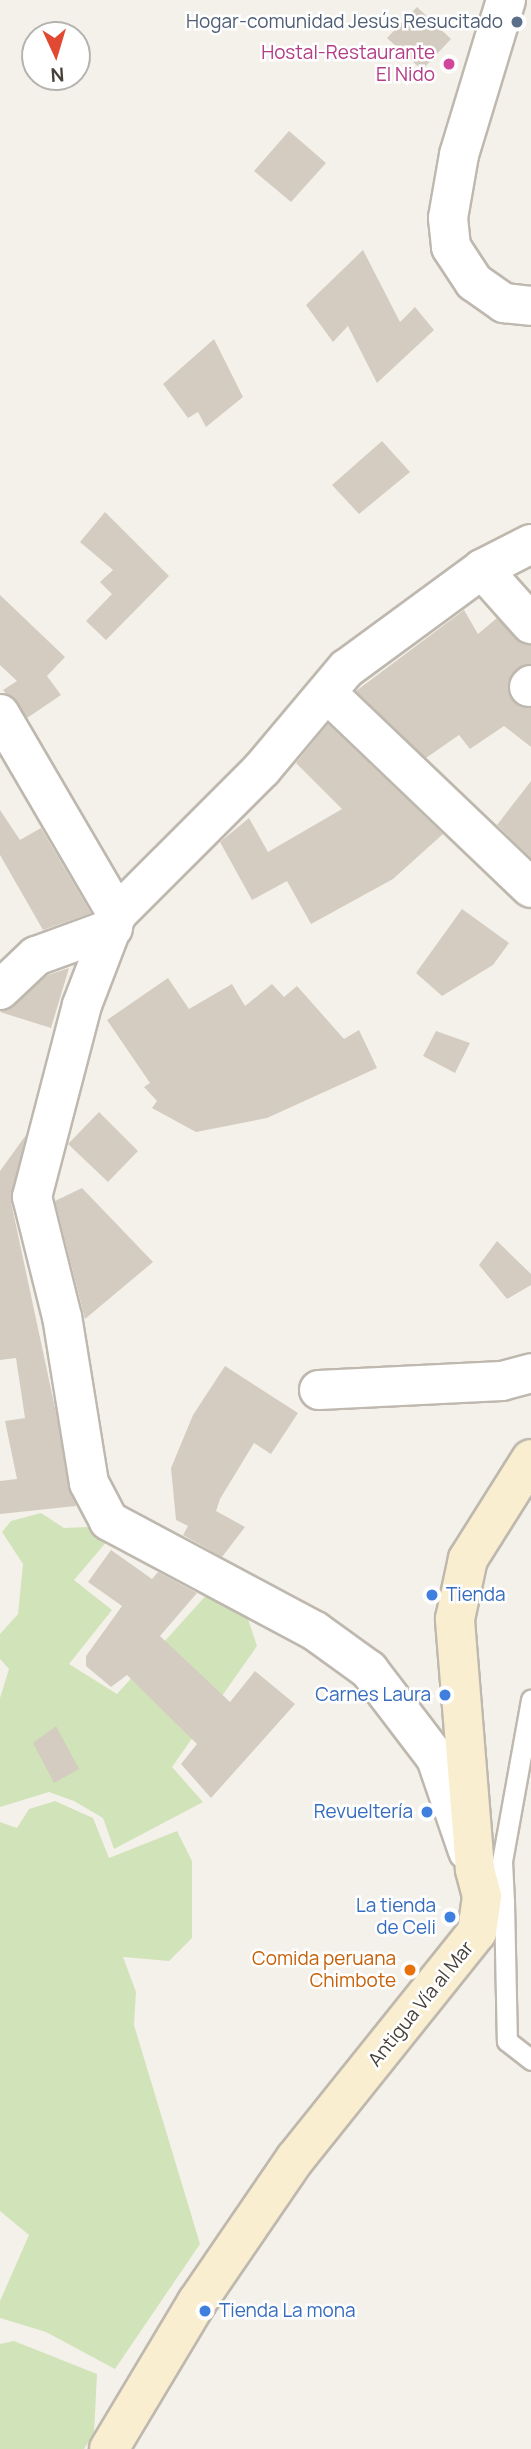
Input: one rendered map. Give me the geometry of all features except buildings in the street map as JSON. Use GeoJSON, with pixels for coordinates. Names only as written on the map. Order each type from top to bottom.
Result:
{"type":"FeatureCollection","features":[{"type":"Feature","properties":{"kind":"main road","name":"Antigua Vía al Mar"},"geometry":{"type":"LineString","coordinates":[[109,2449],[197,2302],[295,2159],[464,1955],[477,1932],[482,1896],[474,1869],[455,1619],[468,1559],[531,1459]]}},
{"type":"Feature","properties":{"kind":"street"},"geometry":{"type":"LineString","coordinates":[[506,0],[459,155],[447,218],[451,247],[474,282],[504,303],[531,306]]}},
{"type":"Feature","properties":{"kind":"street"},"geometry":{"type":"LineString","coordinates":[[0,990],[36,956],[115,921],[262,769],[346,669],[482,569],[531,544]]}},
{"type":"Feature","properties":{"kind":"street"},"geometry":{"type":"LineString","coordinates":[[482,569],[531,624]]}},
{"type":"Feature","properties":{"kind":"street"},"geometry":{"type":"LineString","coordinates":[[327,693],[531,888]]}},
{"type":"Feature","properties":{"kind":"street"},"geometry":{"type":"LineString","coordinates":[[0,714],[115,921]]}},
{"type":"Feature","properties":{"kind":"street"},"geometry":{"type":"LineString","coordinates":[[115,921],[82,1005],[32,1197],[62,1317],[89,1483],[109,1521],[315,1631],[369,1670],[436,1758],[474,1869]]}},
{"type":"Feature","properties":{"kind":"street"},"geometry":{"type":"LineString","coordinates":[[319,1390],[502,1381],[531,1373]]}},
{"type":"Feature","properties":{"kind":"lane"},"geometry":{"type":"LineString","coordinates":[[531,1700],[502,1861],[507,2041],[531,2060]]}},
{"type":"Feature","properties":{"kind":"lane"},"geometry":{"type":"LineString","coordinates":[[474,1869],[504,1902]]}},
{"type":"Feature","properties":{"kind":"green space"},"geometry":{"type":"Polygon","coordinates":[[[41,1513],[64,1528],[87,1527],[109,1539],[74,1580],[112,1610],[69,1664],[117,1694],[210,1591],[248,1619],[257,1646],[172,1767],[203,1802],[114,1849],[103,1818],[74,1801],[49,1792],[0,1807],[0,1698],[9,1669],[0,1659],[0,1634],[18,1614],[23,1564],[2,1532],[11,1521],[41,1513]]]}},
{"type":"Feature","properties":{"kind":"green space"},"geometry":{"type":"Polygon","coordinates":[[[55,1801],[93,1818],[109,1858],[177,1831],[192,1861],[192,1938],[169,1961],[123,1957],[136,1992],[134,2025],[200,2244],[115,2369],[46,2332],[0,2318],[0,2301],[29,2235],[0,2211],[0,1822],[17,1828],[29,1809],[55,1801]]]}},
{"type":"Feature","properties":{"kind":"green space"},"geometry":{"type":"Polygon","coordinates":[[[14,2341],[97,2374],[94,2433],[84,2449],[0,2449],[0,2344],[14,2341]]]}},
{"type":"Feature","properties":{"kind":"place","name":"Hogar-comunidad Jesús Resucitado"},"geometry":{"type":"Point","coordinates":[517,22]}},
{"type":"Feature","properties":{"kind":"place","name":"Hostal-Restaurante El Nido"},"geometry":{"type":"Point","coordinates":[449,64]}},
{"type":"Feature","properties":{"kind":"place","name":"Tienda"},"geometry":{"type":"Point","coordinates":[432,1595]}},
{"type":"Feature","properties":{"kind":"place","name":"Carnes Laura"},"geometry":{"type":"Point","coordinates":[445,1695]}},
{"type":"Feature","properties":{"kind":"place","name":"Revueltería"},"geometry":{"type":"Point","coordinates":[427,1812]}},
{"type":"Feature","properties":{"kind":"place","name":"La tienda de Celi"},"geometry":{"type":"Point","coordinates":[450,1917]}},
{"type":"Feature","properties":{"kind":"place","name":"Comida peruana Chimbote"},"geometry":{"type":"Point","coordinates":[410,1970]}},
{"type":"Feature","properties":{"kind":"place","name":"Tienda La mona"},"geometry":{"type":"Point","coordinates":[205,2311]}}]}
